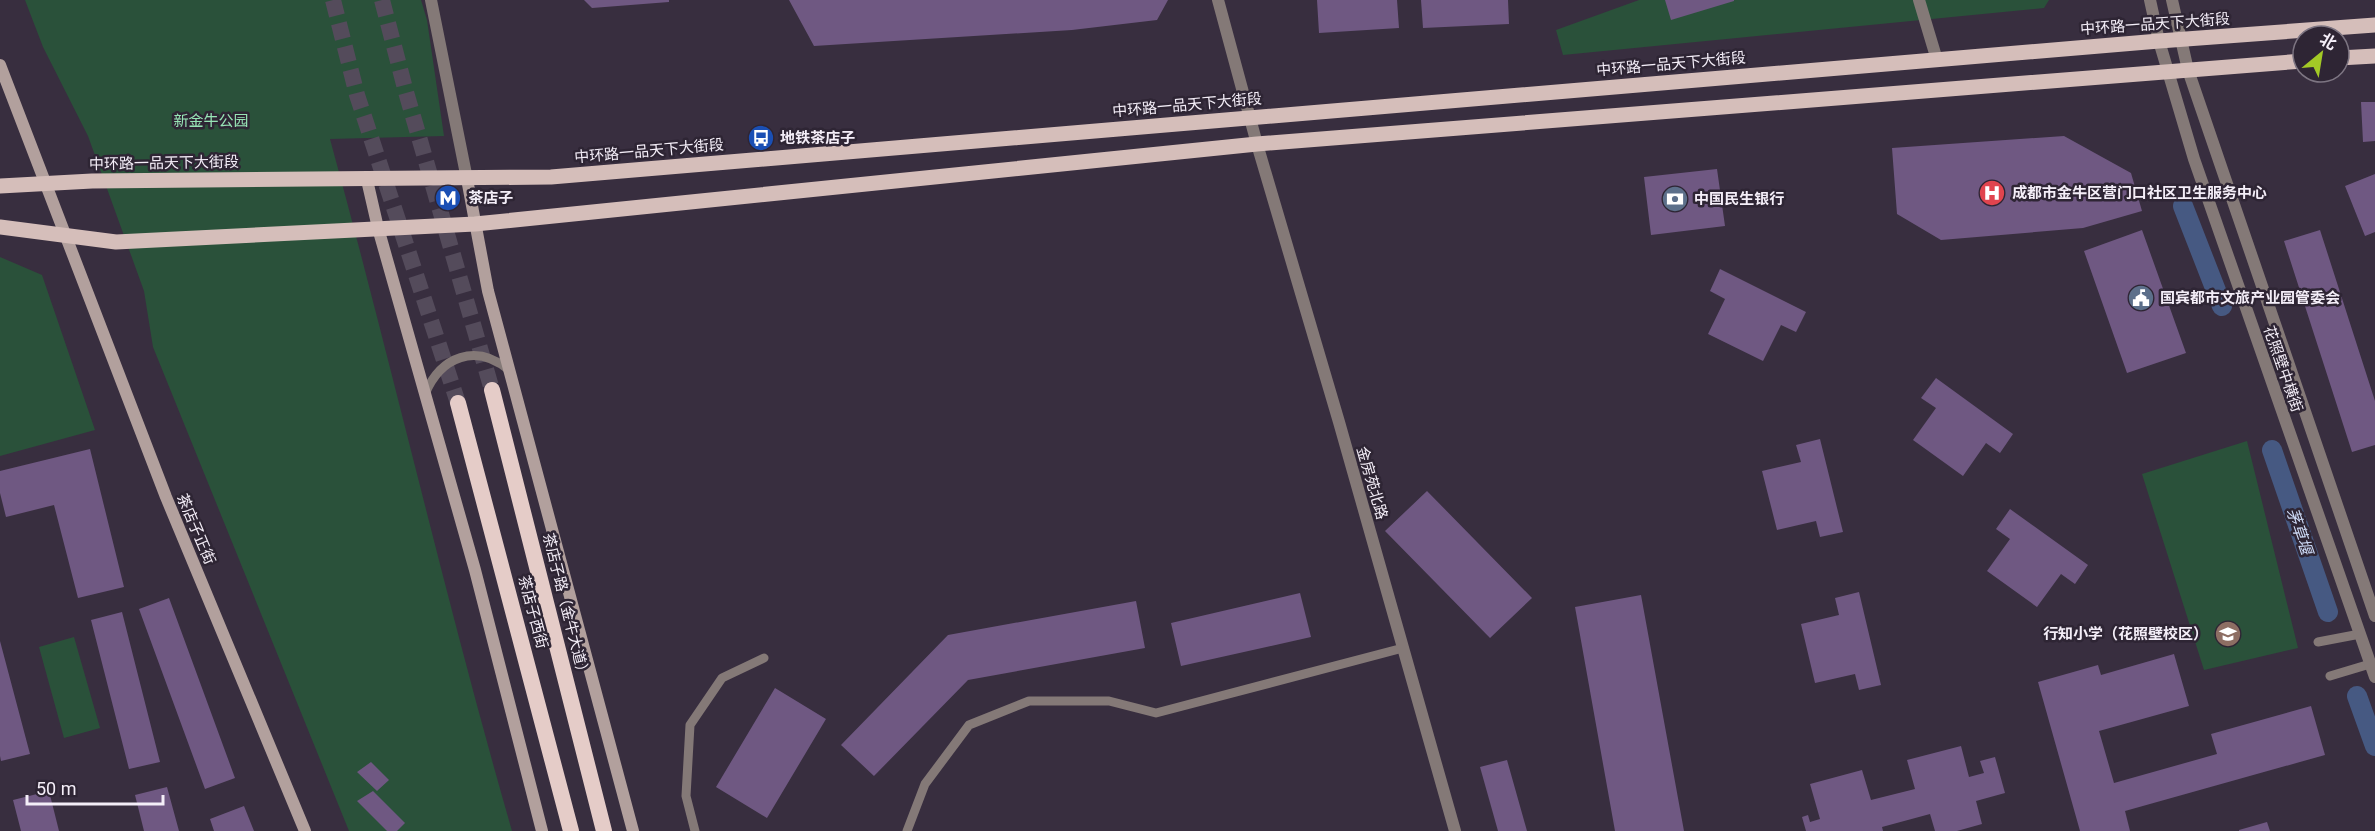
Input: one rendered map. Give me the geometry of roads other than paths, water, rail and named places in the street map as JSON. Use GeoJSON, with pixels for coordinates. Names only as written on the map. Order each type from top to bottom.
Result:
{"type":"FeatureCollection","features":[{"type":"Feature","properties":{"kind":"highway","name":"茶店子路（金牛大道）"},"geometry":{"type":"LineString","coordinates":[[492,390],[604,831]]}},
{"type":"Feature","properties":{"kind":"highway","name":"茶店子西街"},"geometry":{"type":"LineString","coordinates":[[458,403],[571,831]]}},
{"type":"Feature","properties":{"kind":"main road","name":"中环路一品天下大街段"},"geometry":{"type":"LineString","coordinates":[[0,186],[92,182],[551,177],[2158,41],[2375,25]]}},
{"type":"Feature","properties":{"kind":"main road"},"geometry":{"type":"LineString","coordinates":[[2351,57],[2375,56]]}},
{"type":"Feature","properties":{"kind":"main road"},"geometry":{"type":"LineString","coordinates":[[0,227],[116,242],[475,224],[1257,144],[2291,62]]}},
{"type":"Feature","properties":{"kind":"main road"},"geometry":{"type":"LineString","coordinates":[[0,65],[45,184]]}},
{"type":"Feature","properties":{"kind":"main road"},"geometry":{"type":"LineString","coordinates":[[467,179],[488,291],[633,831]]}},
{"type":"Feature","properties":{"kind":"main road"},"geometry":{"type":"LineString","coordinates":[[367,180],[378,228],[475,570],[542,831]]}},
{"type":"Feature","properties":{"kind":"main road","name":"茶店子正街"},"geometry":{"type":"LineString","coordinates":[[45,184],[166,497],[305,831]]}},
{"type":"Feature","properties":{"kind":"street"},"geometry":{"type":"LineString","coordinates":[[431,0],[467,179]]}},
{"type":"Feature","properties":{"kind":"street","name":"金房苑北路"},"geometry":{"type":"LineString","coordinates":[[1218,0],[1257,144],[1455,831]]}},
{"type":"Feature","properties":{"kind":"street"},"geometry":{"type":"LineString","coordinates":[[1919,0],[1937,60]]}},
{"type":"Feature","properties":{"kind":"street","name":"花照壁中横街"},"geometry":{"type":"LineString","coordinates":[[2150,0],[2158,41],[2194,159],[2375,677]]}},
{"type":"Feature","properties":{"kind":"street","name":"花照壁中横街"},"geometry":{"type":"LineString","coordinates":[[2172,0],[2179,40],[2188,70],[2375,616]]}},
{"type":"Feature","properties":{"kind":"lane"},"geometry":{"type":"LineString","coordinates":[[425,394],[429,384],[443,367],[452,360],[464,356],[488,356],[509,370]]}},
{"type":"Feature","properties":{"kind":"lane"},"geometry":{"type":"LineString","coordinates":[[2318,642],[2360,634]]}},
{"type":"Feature","properties":{"kind":"lane"},"geometry":{"type":"LineString","coordinates":[[907,831],[925,784],[969,725],[1029,701],[1109,701],[1156,713],[1403,648]]}},
{"type":"Feature","properties":{"kind":"lane"},"geometry":{"type":"LineString","coordinates":[[694,831],[686,796],[690,725],[722,678],[764,658]]}},
{"type":"Feature","properties":{"kind":"lane"},"geometry":{"type":"LineString","coordinates":[[2330,676],[2370,664]]}},
{"type":"Feature","properties":{"kind":"waterway","name":"茅草堰"},"geometry":{"type":"LineString","coordinates":[[2183,206],[2222,306]]}},
{"type":"Feature","properties":{"kind":"waterway","name":"茅草堰"},"geometry":{"type":"LineString","coordinates":[[2272,450],[2328,612]]}},
{"type":"Feature","properties":{"kind":"waterway","name":"茅草堰"},"geometry":{"type":"LineString","coordinates":[[2357,696],[2375,746]]}},
{"type":"Feature","properties":{"kind":"tunnel"},"geometry":{"type":"LineString","coordinates":[[333,0],[357,95],[458,403]]}},
{"type":"Feature","properties":{"kind":"tunnel"},"geometry":{"type":"LineString","coordinates":[[382,0],[406,92],[492,390]]}},
{"type":"Feature","properties":{"kind":"place","name":"地铁茶店子"},"geometry":{"type":"Point","coordinates":[761,138]}},
{"type":"Feature","properties":{"kind":"place","name":"成都市金牛区营门口社区卫生服务中心"},"geometry":{"type":"Point","coordinates":[1992,193]}},
{"type":"Feature","properties":{"kind":"place","name":"茶店子"},"geometry":{"type":"Point","coordinates":[448,198]}},
{"type":"Feature","properties":{"kind":"place","name":"中国民生银行"},"geometry":{"type":"Point","coordinates":[1675,199]}},
{"type":"Feature","properties":{"kind":"place","name":"国宾都市文旅产业园管委会"},"geometry":{"type":"Point","coordinates":[2141,298]}},
{"type":"Feature","properties":{"kind":"place","name":"行知小学（花照壁校区）"},"geometry":{"type":"Point","coordinates":[2228,634]}},
{"type":"Feature","properties":{"kind":"park label","name":"新金牛公园"},"geometry":{"type":"Point","coordinates":[211,121]}}]}
